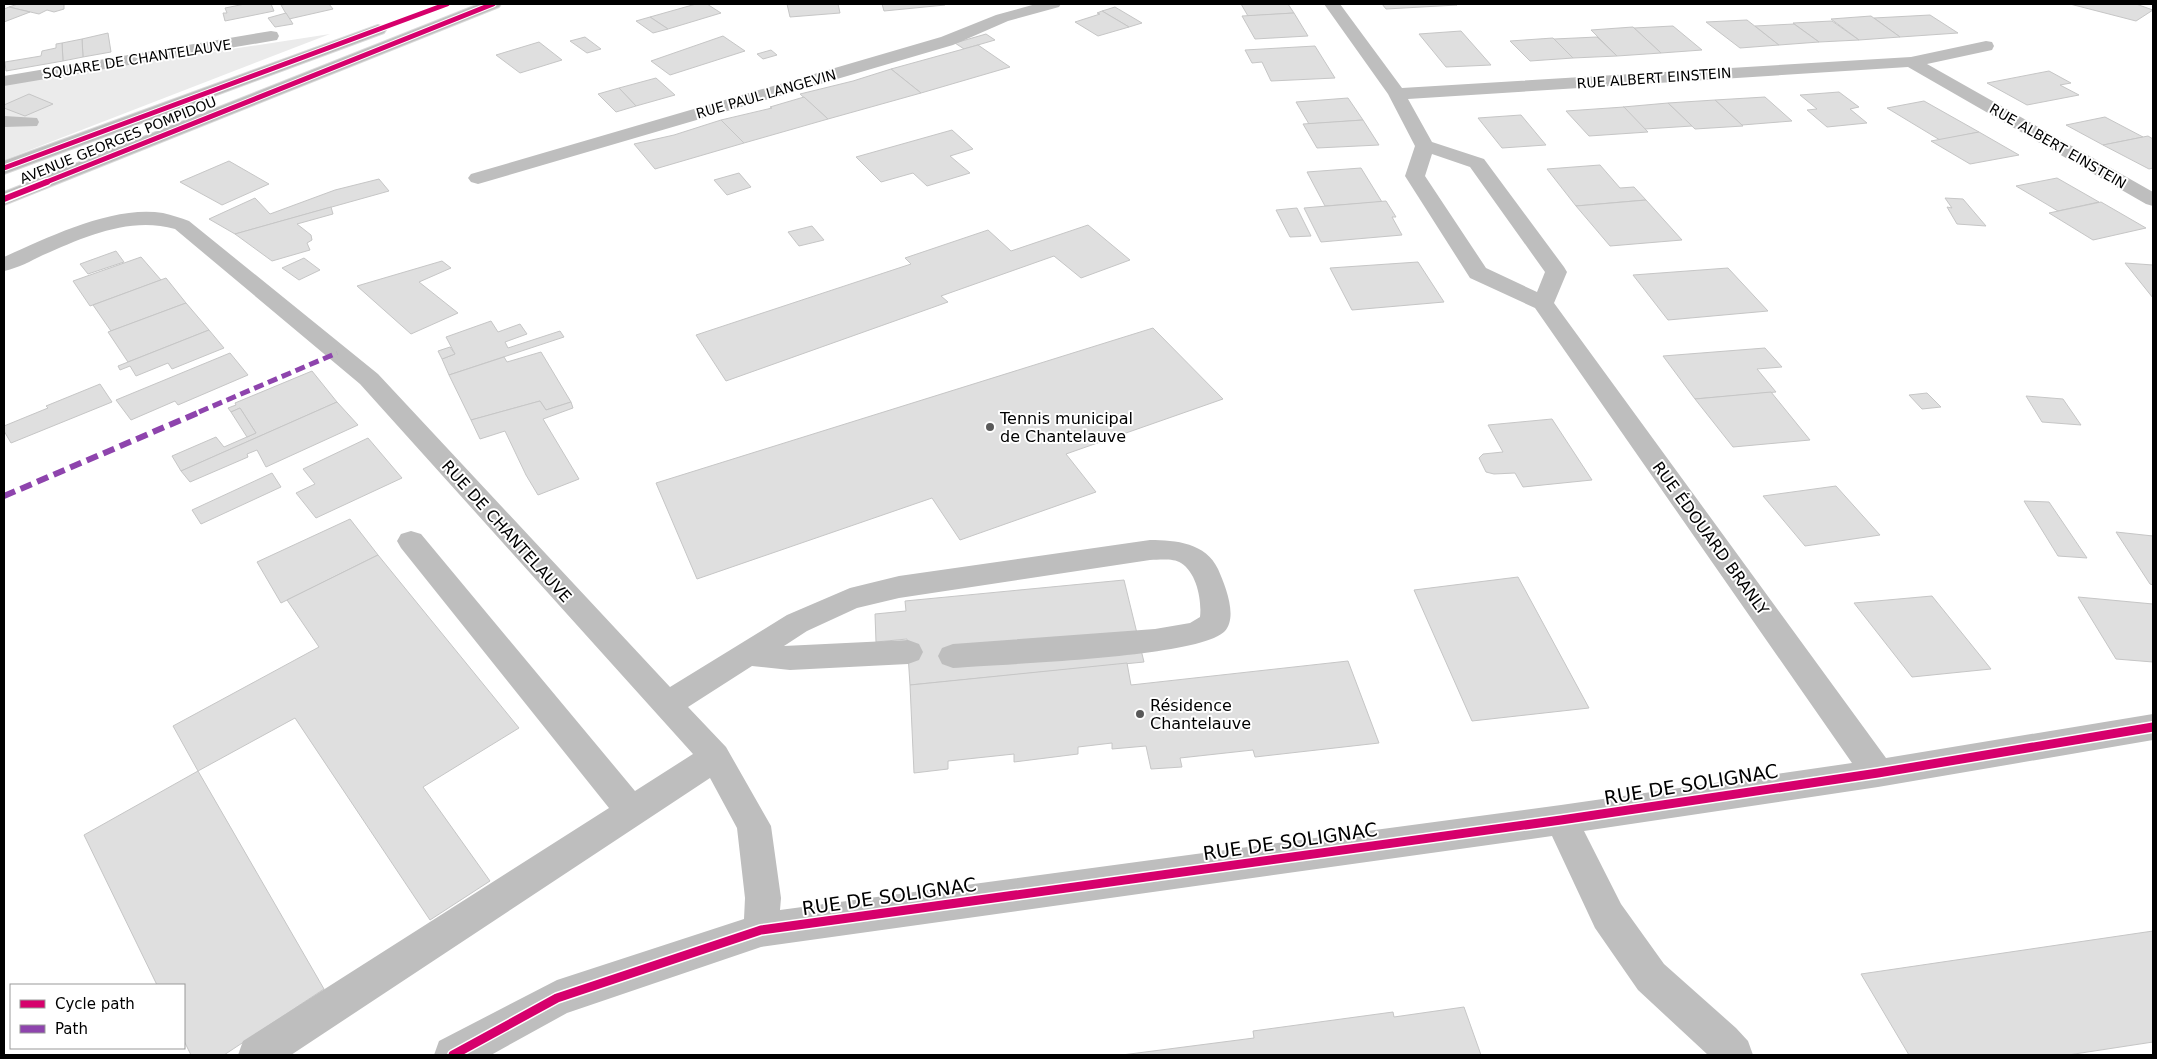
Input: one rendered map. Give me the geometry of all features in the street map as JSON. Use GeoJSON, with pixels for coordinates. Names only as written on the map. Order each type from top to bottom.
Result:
{"type":"FeatureCollection","features":[{"type":"Feature","properties":{"kind":"street","name":"AVENUE GEORGES POMPIDOU"},"geometry":{"type":"LineString","coordinates":[[4,168],[447,4]]}},
{"type":"Feature","properties":{"kind":"street","name":"AVENUE GEORGES POMPIDOU"},"geometry":{"type":"LineString","coordinates":[[4,199],[493,4]]}},
{"type":"Feature","properties":{"kind":"street","name":"RUE PAUL LANGEVIN"},"geometry":{"type":"LineString","coordinates":[[478,178],[947,41],[1002,18],[1053,4]]}},
{"type":"Feature","properties":{"kind":"street"},"geometry":{"type":"LineString","coordinates":[[1332,4],[1397,94],[1425,146],[1477,163],[1556,272],[1543,303]]}},
{"type":"Feature","properties":{"kind":"street","name":"SQUARE DE CHANTELAUVE"},"geometry":{"type":"LineString","coordinates":[[4,81],[271,36]]}},
{"type":"Feature","properties":{"kind":"street","name":"RUE ALBERT EINSTEIN"},"geometry":{"type":"LineString","coordinates":[[1397,94],[1911,62],[1986,46]]}},
{"type":"Feature","properties":{"kind":"street","name":"RUE ALBERT EINSTEIN"},"geometry":{"type":"LineString","coordinates":[[1911,62],[2153,200]]}},
{"type":"Feature","properties":{"kind":"street"},"geometry":{"type":"LineString","coordinates":[[4,121],[30,122]]}},
{"type":"Feature","properties":{"kind":"street","name":"RUE ÉDOUARD BRANLY"},"geometry":{"type":"LineString","coordinates":[[1425,146],[1415,176],[1478,273],[1543,303],[1878,773]]}},
{"type":"Feature","properties":{"kind":"street","name":"RUE DE CHANTELAUVE"},"geometry":{"type":"LineString","coordinates":[[4,265],[72,235],[96,227],[140,219],[171,220],[182,225],[369,379],[715,757],[754,826],[763,898],[761,930]]}},
{"type":"Feature","properties":{"kind":"street"},"geometry":{"type":"LineString","coordinates":[[410,541],[632,812]]}},
{"type":"Feature","properties":{"kind":"street"},"geometry":{"type":"LineString","coordinates":[[666,705],[744,654],[797,623],[850,599],[899,587],[1150,550],[1167,550],[1190,555],[1204,569],[1216,603],[1214,622],[1197,633],[1139,642],[953,656]]}},
{"type":"Feature","properties":{"kind":"street"},"geometry":{"type":"LineString","coordinates":[[744,654],[790,658],[908,652]]}},
{"type":"Feature","properties":{"kind":"street","name":"RUE DE SOLIGNAC"},"geometry":{"type":"LineString","coordinates":[[453,1055],[558,998],[761,930],[1561,820],[1878,773],[2153,727]]}},
{"type":"Feature","properties":{"kind":"street"},"geometry":{"type":"LineString","coordinates":[[257,1055],[715,757]]}},
{"type":"Feature","properties":{"kind":"street"},"geometry":{"type":"LineString","coordinates":[[1561,820],[1608,916],[1651,977],[1734,1055]]}},
{"type":"Feature","properties":{"kind":"shaded area"},"geometry":{"type":"Polygon","coordinates":[[[330,34],[4,160],[4,84],[330,34]]]}},
{"type":"Feature","properties":{"kind":"building"},"geometry":{"type":"Polygon","coordinates":[[[18,4],[64,4],[64,9],[54,12],[47,10],[39,14],[9,7],[18,4]]]}},
{"type":"Feature","properties":{"kind":"building"},"geometry":{"type":"Polygon","coordinates":[[[245,4],[271,4],[274,11],[225,21],[223,13],[227,13],[225,8],[245,4]]]}},
{"type":"Feature","properties":{"kind":"building"},"geometry":{"type":"Polygon","coordinates":[[[329,4],[333,9],[289,19],[281,5],[329,4]]]}},
{"type":"Feature","properties":{"kind":"building"},"geometry":{"type":"Polygon","coordinates":[[[696,4],[707,4],[721,13],[668,29],[650,17],[696,4]]]}},
{"type":"Feature","properties":{"kind":"building"},"geometry":{"type":"Polygon","coordinates":[[[787,4],[838,4],[840,13],[790,17],[787,4]]]}},
{"type":"Feature","properties":{"kind":"building"},"geometry":{"type":"Polygon","coordinates":[[[882,4],[944,4],[945,5],[884,11],[882,4]]]}},
{"type":"Feature","properties":{"kind":"building"},"geometry":{"type":"Polygon","coordinates":[[[1241,4],[1288,4],[1294,13],[1248,16],[1241,4]]]}},
{"type":"Feature","properties":{"kind":"building"},"geometry":{"type":"Polygon","coordinates":[[[1382,4],[1455,4],[1457,5],[1386,9],[1382,4]]]}},
{"type":"Feature","properties":{"kind":"building"},"geometry":{"type":"Polygon","coordinates":[[[2070,4],[2136,4],[2153,10],[2136,21],[2070,4]]]}},
{"type":"Feature","properties":{"kind":"building"},"geometry":{"type":"Polygon","coordinates":[[[9,7],[30,12],[4,22],[4,9],[9,7]]]}},
{"type":"Feature","properties":{"kind":"building"},"geometry":{"type":"Polygon","coordinates":[[[1115,7],[1142,23],[1129,27],[1102,11],[1115,7]]]}},
{"type":"Feature","properties":{"kind":"building"},"geometry":{"type":"Polygon","coordinates":[[[1102,11],[1129,27],[1098,36],[1075,22],[1100,14],[1097,13],[1102,11]]]}},
{"type":"Feature","properties":{"kind":"building"},"geometry":{"type":"Polygon","coordinates":[[[286,13],[293,24],[275,27],[268,18],[286,13]]]}},
{"type":"Feature","properties":{"kind":"building"},"geometry":{"type":"Polygon","coordinates":[[[1294,13],[1308,36],[1255,39],[1242,16],[1294,13]]]}},
{"type":"Feature","properties":{"kind":"building"},"geometry":{"type":"Polygon","coordinates":[[[1930,15],[1958,33],[1900,37],[1874,18],[1930,15]]]}},
{"type":"Feature","properties":{"kind":"building"},"geometry":{"type":"Polygon","coordinates":[[[1871,16],[1900,37],[1859,40],[1831,19],[1871,16]]]}},
{"type":"Feature","properties":{"kind":"building"},"geometry":{"type":"Polygon","coordinates":[[[650,17],[668,29],[653,33],[636,21],[650,17]]]}},
{"type":"Feature","properties":{"kind":"building"},"geometry":{"type":"Polygon","coordinates":[[[1747,20],[1779,45],[1740,48],[1706,22],[1747,20]]]}},
{"type":"Feature","properties":{"kind":"building"},"geometry":{"type":"Polygon","coordinates":[[[1832,21],[1859,40],[1819,42],[1793,23],[1832,21]]]}},
{"type":"Feature","properties":{"kind":"building"},"geometry":{"type":"Polygon","coordinates":[[[1794,24],[1819,42],[1779,45],[1755,26],[1794,24]]]}},
{"type":"Feature","properties":{"kind":"building"},"geometry":{"type":"Polygon","coordinates":[[[1673,26],[1702,50],[1661,53],[1634,28],[1673,26]]]}},
{"type":"Feature","properties":{"kind":"building"},"geometry":{"type":"Polygon","coordinates":[[[1633,27],[1661,53],[1617,56],[1591,30],[1633,27]]]}},
{"type":"Feature","properties":{"kind":"building"},"geometry":{"type":"Polygon","coordinates":[[[1461,31],[1491,65],[1446,67],[1419,34],[1461,31]]]}},
{"type":"Feature","properties":{"kind":"building"},"geometry":{"type":"Polygon","coordinates":[[[108,33],[111,52],[83,57],[82,39],[108,33]]]}},
{"type":"Feature","properties":{"kind":"building"},"geometry":{"type":"Polygon","coordinates":[[[986,34],[995,40],[964,49],[955,43],[986,34]]]}},
{"type":"Feature","properties":{"kind":"building"},"geometry":{"type":"Polygon","coordinates":[[[723,36],[745,51],[670,75],[651,61],[723,36]]]}},
{"type":"Feature","properties":{"kind":"building"},"geometry":{"type":"Polygon","coordinates":[[[585,37],[601,49],[587,53],[570,41],[585,37]]]}},
{"type":"Feature","properties":{"kind":"building"},"geometry":{"type":"Polygon","coordinates":[[[1597,37],[1617,56],[1573,58],[1554,39],[1597,37]]]}},
{"type":"Feature","properties":{"kind":"building"},"geometry":{"type":"Polygon","coordinates":[[[1553,38],[1573,58],[1530,61],[1510,41],[1553,38]]]}},
{"type":"Feature","properties":{"kind":"building"},"geometry":{"type":"Polygon","coordinates":[[[82,39],[83,57],[63,61],[62,43],[82,39]]]}},
{"type":"Feature","properties":{"kind":"building"},"geometry":{"type":"Polygon","coordinates":[[[539,42],[562,60],[520,73],[496,55],[539,42]]]}},
{"type":"Feature","properties":{"kind":"building"},"geometry":{"type":"Polygon","coordinates":[[[62,43],[63,61],[6,71],[5,62],[41,56],[42,51],[56,48],[56,44],[62,43]]]}},
{"type":"Feature","properties":{"kind":"building"},"geometry":{"type":"Polygon","coordinates":[[[978,45],[1010,67],[921,93],[891,69],[978,45]]]}},
{"type":"Feature","properties":{"kind":"building"},"geometry":{"type":"Polygon","coordinates":[[[1315,46],[1335,78],[1271,81],[1262,62],[1252,63],[1245,50],[1315,46]]]}},
{"type":"Feature","properties":{"kind":"building"},"geometry":{"type":"Polygon","coordinates":[[[771,50],[777,55],[763,59],[757,54],[771,50]]]}},
{"type":"Feature","properties":{"kind":"building"},"geometry":{"type":"Polygon","coordinates":[[[891,69],[921,93],[828,119],[800,94],[853,81],[891,69]]]}},
{"type":"Feature","properties":{"kind":"building"},"geometry":{"type":"Polygon","coordinates":[[[2049,71],[2071,83],[2060,85],[2079,95],[2027,105],[1987,83],[2049,71]]]}},
{"type":"Feature","properties":{"kind":"building"},"geometry":{"type":"Polygon","coordinates":[[[656,78],[675,95],[636,106],[619,88],[656,78]]]}},
{"type":"Feature","properties":{"kind":"building"},"geometry":{"type":"Polygon","coordinates":[[[619,88],[636,106],[616,112],[598,94],[619,88]]]}},
{"type":"Feature","properties":{"kind":"building"},"geometry":{"type":"Polygon","coordinates":[[[1839,92],[1859,107],[1850,109],[1867,123],[1827,127],[1807,110],[1817,109],[1800,95],[1839,92]]]}},
{"type":"Feature","properties":{"kind":"building"},"geometry":{"type":"Polygon","coordinates":[[[29,94],[53,104],[25,116],[4,108],[4,105],[29,94]]]}},
{"type":"Feature","properties":{"kind":"building"},"geometry":{"type":"Polygon","coordinates":[[[804,97],[828,119],[744,143],[721,120],[772,108],[770,107],[804,97]]]}},
{"type":"Feature","properties":{"kind":"building"},"geometry":{"type":"Polygon","coordinates":[[[1765,97],[1792,121],[1742,125],[1715,100],[1765,97]]]}},
{"type":"Feature","properties":{"kind":"building"},"geometry":{"type":"Polygon","coordinates":[[[1348,98],[1363,120],[1309,124],[1296,102],[1348,98]]]}},
{"type":"Feature","properties":{"kind":"building"},"geometry":{"type":"Polygon","coordinates":[[[1715,100],[1743,126],[1695,129],[1668,103],[1715,100]]]}},
{"type":"Feature","properties":{"kind":"building"},"geometry":{"type":"Polygon","coordinates":[[[1924,101],[1979,132],[1940,140],[1887,108],[1924,101]]]}},
{"type":"Feature","properties":{"kind":"building"},"geometry":{"type":"Polygon","coordinates":[[[1668,103],[1692,126],[1645,129],[1623,107],[1668,103]]]}},
{"type":"Feature","properties":{"kind":"building"},"geometry":{"type":"Polygon","coordinates":[[[1624,107],[1648,132],[1589,136],[1566,111],[1624,107]]]}},
{"type":"Feature","properties":{"kind":"building"},"geometry":{"type":"Polygon","coordinates":[[[1521,115],[1546,145],[1502,148],[1478,118],[1521,115]]]}},
{"type":"Feature","properties":{"kind":"building"},"geometry":{"type":"Polygon","coordinates":[[[2105,117],[2143,137],[2103,145],[2066,125],[2105,117]]]}},
{"type":"Feature","properties":{"kind":"building"},"geometry":{"type":"Polygon","coordinates":[[[721,120],[744,143],[655,169],[634,144],[674,135],[721,120]]]}},
{"type":"Feature","properties":{"kind":"building"},"geometry":{"type":"Polygon","coordinates":[[[1363,120],[1379,145],[1317,148],[1303,124],[1363,120]]]}},
{"type":"Feature","properties":{"kind":"building"},"geometry":{"type":"Polygon","coordinates":[[[952,130],[973,149],[950,156],[970,173],[927,186],[913,173],[881,182],[856,157],[952,130]]]}},
{"type":"Feature","properties":{"kind":"building"},"geometry":{"type":"Polygon","coordinates":[[[1979,132],[2019,155],[1970,164],[1931,141],[1979,132]]]}},
{"type":"Feature","properties":{"kind":"building"},"geometry":{"type":"Polygon","coordinates":[[[2148,136],[2153,139],[2153,168],[2149,169],[2103,145],[2148,136]]]}},
{"type":"Feature","properties":{"kind":"building"},"geometry":{"type":"Polygon","coordinates":[[[229,161],[269,184],[222,205],[180,182],[229,161]]]}},
{"type":"Feature","properties":{"kind":"building"},"geometry":{"type":"Polygon","coordinates":[[[1600,165],[1620,188],[1634,187],[1646,200],[1576,206],[1547,169],[1600,165]]]}},
{"type":"Feature","properties":{"kind":"building"},"geometry":{"type":"Polygon","coordinates":[[[1361,168],[1382,202],[1325,206],[1307,172],[1361,168]]]}},
{"type":"Feature","properties":{"kind":"building"},"geometry":{"type":"Polygon","coordinates":[[[739,173],[751,187],[727,195],[714,180],[739,173]]]}},
{"type":"Feature","properties":{"kind":"building"},"geometry":{"type":"Polygon","coordinates":[[[2057,178],[2099,202],[2058,211],[2016,186],[2057,178]]]}},
{"type":"Feature","properties":{"kind":"building"},"geometry":{"type":"Polygon","coordinates":[[[379,179],[389,191],[235,234],[209,219],[255,198],[270,214],[335,190],[379,179]]]}},
{"type":"Feature","properties":{"kind":"building"},"geometry":{"type":"Polygon","coordinates":[[[1945,198],[1963,199],[1986,226],[1957,224],[1947,207],[1952,208],[1945,198]]]}},
{"type":"Feature","properties":{"kind":"building"},"geometry":{"type":"Polygon","coordinates":[[[1646,200],[1682,240],[1610,246],[1576,206],[1646,200]]]}},
{"type":"Feature","properties":{"kind":"building"},"geometry":{"type":"Polygon","coordinates":[[[1386,201],[1396,217],[1392,217],[1402,235],[1321,242],[1304,208],[1386,201]]]}},
{"type":"Feature","properties":{"kind":"building"},"geometry":{"type":"Polygon","coordinates":[[[2101,202],[2146,228],[2093,240],[2049,213],[2101,202]]]}},
{"type":"Feature","properties":{"kind":"building"},"geometry":{"type":"Polygon","coordinates":[[[331,207],[333,214],[297,224],[311,235],[312,240],[307,243],[310,250],[272,261],[235,234],[331,207]]]}},
{"type":"Feature","properties":{"kind":"building"},"geometry":{"type":"Polygon","coordinates":[[[1297,208],[1311,236],[1290,237],[1276,210],[1297,208]]]}},
{"type":"Feature","properties":{"kind":"building"},"geometry":{"type":"Polygon","coordinates":[[[1088,225],[1130,260],[1081,278],[1054,256],[941,296],[948,302],[726,381],[696,335],[911,264],[905,258],[988,230],[1011,251],[1088,225]]]}},
{"type":"Feature","properties":{"kind":"building"},"geometry":{"type":"Polygon","coordinates":[[[812,226],[824,240],[799,246],[788,232],[812,226]]]}},
{"type":"Feature","properties":{"kind":"building"},"geometry":{"type":"Polygon","coordinates":[[[116,251],[124,262],[88,274],[80,264],[116,251]]]}},
{"type":"Feature","properties":{"kind":"building"},"geometry":{"type":"Polygon","coordinates":[[[141,257],[161,280],[90,306],[73,281],[141,257]]]}},
{"type":"Feature","properties":{"kind":"building"},"geometry":{"type":"Polygon","coordinates":[[[304,258],[320,270],[299,280],[282,268],[304,258]]]}},
{"type":"Feature","properties":{"kind":"building"},"geometry":{"type":"Polygon","coordinates":[[[442,261],[451,268],[419,282],[458,313],[411,334],[357,286],[442,261]]]}},
{"type":"Feature","properties":{"kind":"building"},"geometry":{"type":"Polygon","coordinates":[[[1418,262],[1444,302],[1352,310],[1330,268],[1418,262]]]}},
{"type":"Feature","properties":{"kind":"building"},"geometry":{"type":"Polygon","coordinates":[[[2125,263],[2153,265],[2153,298],[2125,263]]]}},
{"type":"Feature","properties":{"kind":"building"},"geometry":{"type":"Polygon","coordinates":[[[1728,268],[1768,311],[1668,320],[1633,275],[1728,268]]]}},
{"type":"Feature","properties":{"kind":"building"},"geometry":{"type":"Polygon","coordinates":[[[166,278],[186,303],[111,331],[93,305],[166,278]]]}},
{"type":"Feature","properties":{"kind":"building"},"geometry":{"type":"Polygon","coordinates":[[[186,303],[209,330],[128,362],[108,332],[186,303]]]}},
{"type":"Feature","properties":{"kind":"building"},"geometry":{"type":"Polygon","coordinates":[[[491,321],[498,332],[520,324],[527,334],[505,342],[508,348],[560,331],[564,337],[449,375],[442,359],[455,354],[446,337],[491,321]]]}},
{"type":"Feature","properties":{"kind":"building","name":"Tennis municipal de Chantelauve"},"geometry":{"type":"Polygon","coordinates":[[[1153,328],[1223,399],[1066,454],[1096,492],[960,540],[932,498],[697,579],[656,483],[1153,328]]]}},
{"type":"Feature","properties":{"kind":"building"},"geometry":{"type":"Polygon","coordinates":[[[209,330],[224,348],[172,369],[168,363],[136,376],[130,366],[120,370],[118,366],[209,330]]]}},
{"type":"Feature","properties":{"kind":"building"},"geometry":{"type":"Polygon","coordinates":[[[450,347],[455,354],[442,359],[438,351],[450,347]]]}},
{"type":"Feature","properties":{"kind":"building"},"geometry":{"type":"Polygon","coordinates":[[[1765,348],[1782,367],[1757,369],[1776,392],[1695,399],[1663,356],[1765,348]]]}},
{"type":"Feature","properties":{"kind":"building"},"geometry":{"type":"Polygon","coordinates":[[[541,352],[571,402],[546,410],[540,401],[471,420],[449,375],[504,357],[507,362],[541,352]]]}},
{"type":"Feature","properties":{"kind":"building"},"geometry":{"type":"Polygon","coordinates":[[[230,353],[248,375],[178,405],[175,401],[131,420],[116,400],[230,353]]]}},
{"type":"Feature","properties":{"kind":"building"},"geometry":{"type":"Polygon","coordinates":[[[312,371],[337,402],[181,471],[172,456],[216,437],[224,447],[256,433],[240,408],[231,412],[228,408],[236,405],[235,403],[312,371]]]}},
{"type":"Feature","properties":{"kind":"building"},"geometry":{"type":"Polygon","coordinates":[[[100,384],[112,402],[11,443],[4,431],[4,426],[100,384]]]}},
{"type":"Feature","properties":{"kind":"building"},"geometry":{"type":"Polygon","coordinates":[[[1771,392],[1810,440],[1733,447],[1695,399],[1771,392]]]}},
{"type":"Feature","properties":{"kind":"building"},"geometry":{"type":"Polygon","coordinates":[[[1927,393],[1941,407],[1922,409],[1909,395],[1927,393]]]}},
{"type":"Feature","properties":{"kind":"building"},"geometry":{"type":"Polygon","coordinates":[[[2026,396],[2063,399],[2081,425],[2042,422],[2026,396]]]}},
{"type":"Feature","properties":{"kind":"building"},"geometry":{"type":"Polygon","coordinates":[[[540,401],[546,410],[571,402],[573,408],[543,419],[579,479],[538,495],[505,431],[480,439],[471,420],[540,401]]]}},
{"type":"Feature","properties":{"kind":"building"},"geometry":{"type":"Polygon","coordinates":[[[337,402],[358,425],[266,467],[257,450],[247,454],[248,457],[190,482],[181,471],[337,402]]]}},
{"type":"Feature","properties":{"kind":"building"},"geometry":{"type":"Polygon","coordinates":[[[240,408],[256,433],[247,437],[231,412],[240,408]]]}},
{"type":"Feature","properties":{"kind":"building"},"geometry":{"type":"Polygon","coordinates":[[[1552,419],[1592,480],[1523,487],[1515,473],[1494,474],[1486,472],[1479,458],[1483,454],[1503,452],[1488,425],[1552,419]]]}},
{"type":"Feature","properties":{"kind":"building"},"geometry":{"type":"Polygon","coordinates":[[[368,438],[402,478],[316,518],[296,493],[315,484],[303,469],[368,438]]]}},
{"type":"Feature","properties":{"kind":"building"},"geometry":{"type":"Polygon","coordinates":[[[272,473],[281,487],[201,524],[192,510],[272,473]]]}},
{"type":"Feature","properties":{"kind":"building"},"geometry":{"type":"Polygon","coordinates":[[[1836,486],[1880,535],[1805,546],[1763,496],[1836,486]]]}},
{"type":"Feature","properties":{"kind":"building"},"geometry":{"type":"Polygon","coordinates":[[[2024,501],[2049,502],[2087,558],[2058,556],[2024,501]]]}},
{"type":"Feature","properties":{"kind":"building"},"geometry":{"type":"Polygon","coordinates":[[[350,519],[378,555],[281,603],[257,562],[350,519]]]}},
{"type":"Feature","properties":{"kind":"building"},"geometry":{"type":"Polygon","coordinates":[[[2116,532],[2153,536],[2153,585],[2150,584],[2116,532]]]}},
{"type":"Feature","properties":{"kind":"building"},"geometry":{"type":"Polygon","coordinates":[[[378,555],[519,728],[423,787],[490,881],[430,920],[295,718],[198,771],[173,726],[319,647],[287,600],[378,555]]]}},
{"type":"Feature","properties":{"kind":"building"},"geometry":{"type":"Polygon","coordinates":[[[1518,577],[1589,708],[1472,721],[1414,590],[1518,577]]]}},
{"type":"Feature","properties":{"kind":"building"},"geometry":{"type":"Polygon","coordinates":[[[1124,580],[1144,662],[910,685],[907,639],[876,642],[875,614],[906,611],[905,601],[1124,580]]]}},
{"type":"Feature","properties":{"kind":"building"},"geometry":{"type":"Polygon","coordinates":[[[1932,596],[1991,669],[1912,677],[1854,603],[1932,596]]]}},
{"type":"Feature","properties":{"kind":"building"},"geometry":{"type":"Polygon","coordinates":[[[2078,597],[2153,604],[2153,662],[2116,659],[2078,597]]]}},
{"type":"Feature","properties":{"kind":"building","name":"Résidence Chantelauve"},"geometry":{"type":"Polygon","coordinates":[[[1348,661],[1379,743],[1255,757],[1253,750],[1180,758],[1182,767],[1151,769],[1146,746],[1112,749],[1112,743],[1078,747],[1078,754],[1014,762],[1014,754],[948,761],[948,769],[914,773],[910,685],[1127,663],[1131,685],[1348,661]]]}},
{"type":"Feature","properties":{"kind":"building"},"geometry":{"type":"Polygon","coordinates":[[[198,771],[324,989],[224,1055],[191,1055],[185,1043],[185,984],[157,984],[84,835],[198,771]]]}},
{"type":"Feature","properties":{"kind":"building"},"geometry":{"type":"Polygon","coordinates":[[[2153,931],[2153,1042],[2068,1055],[1909,1055],[1861,974],[2153,931]]]}},
{"type":"Feature","properties":{"kind":"building"},"geometry":{"type":"Polygon","coordinates":[[[1464,1007],[1481,1055],[1122,1055],[1254,1038],[1253,1031],[1393,1012],[1394,1017],[1464,1007]]]}},
{"type":"Feature","properties":{"kind":"marked path"},"geometry":{"type":"LineString","coordinates":[[4,496],[337,353]]}},
{"type":"Feature","properties":{"kind":"cycle path"},"geometry":{"type":"LineString","coordinates":[[4,168],[447,4]]}},
{"type":"Feature","properties":{"kind":"cycle path"},"geometry":{"type":"LineString","coordinates":[[4,199],[493,4]]}},
{"type":"Feature","properties":{"kind":"cycle path"},"geometry":{"type":"LineString","coordinates":[[453,1055],[557,998],[761,930],[1561,820],[1878,773],[2153,727]]}},
{"type":"Feature","properties":{"kind":"place","name":"Tennis municipal de Chantelauve"},"geometry":{"type":"Point","coordinates":[990,427]}},
{"type":"Feature","properties":{"kind":"place","name":"Résidence Chantelauve"},"geometry":{"type":"Point","coordinates":[1140,714]}}]}
